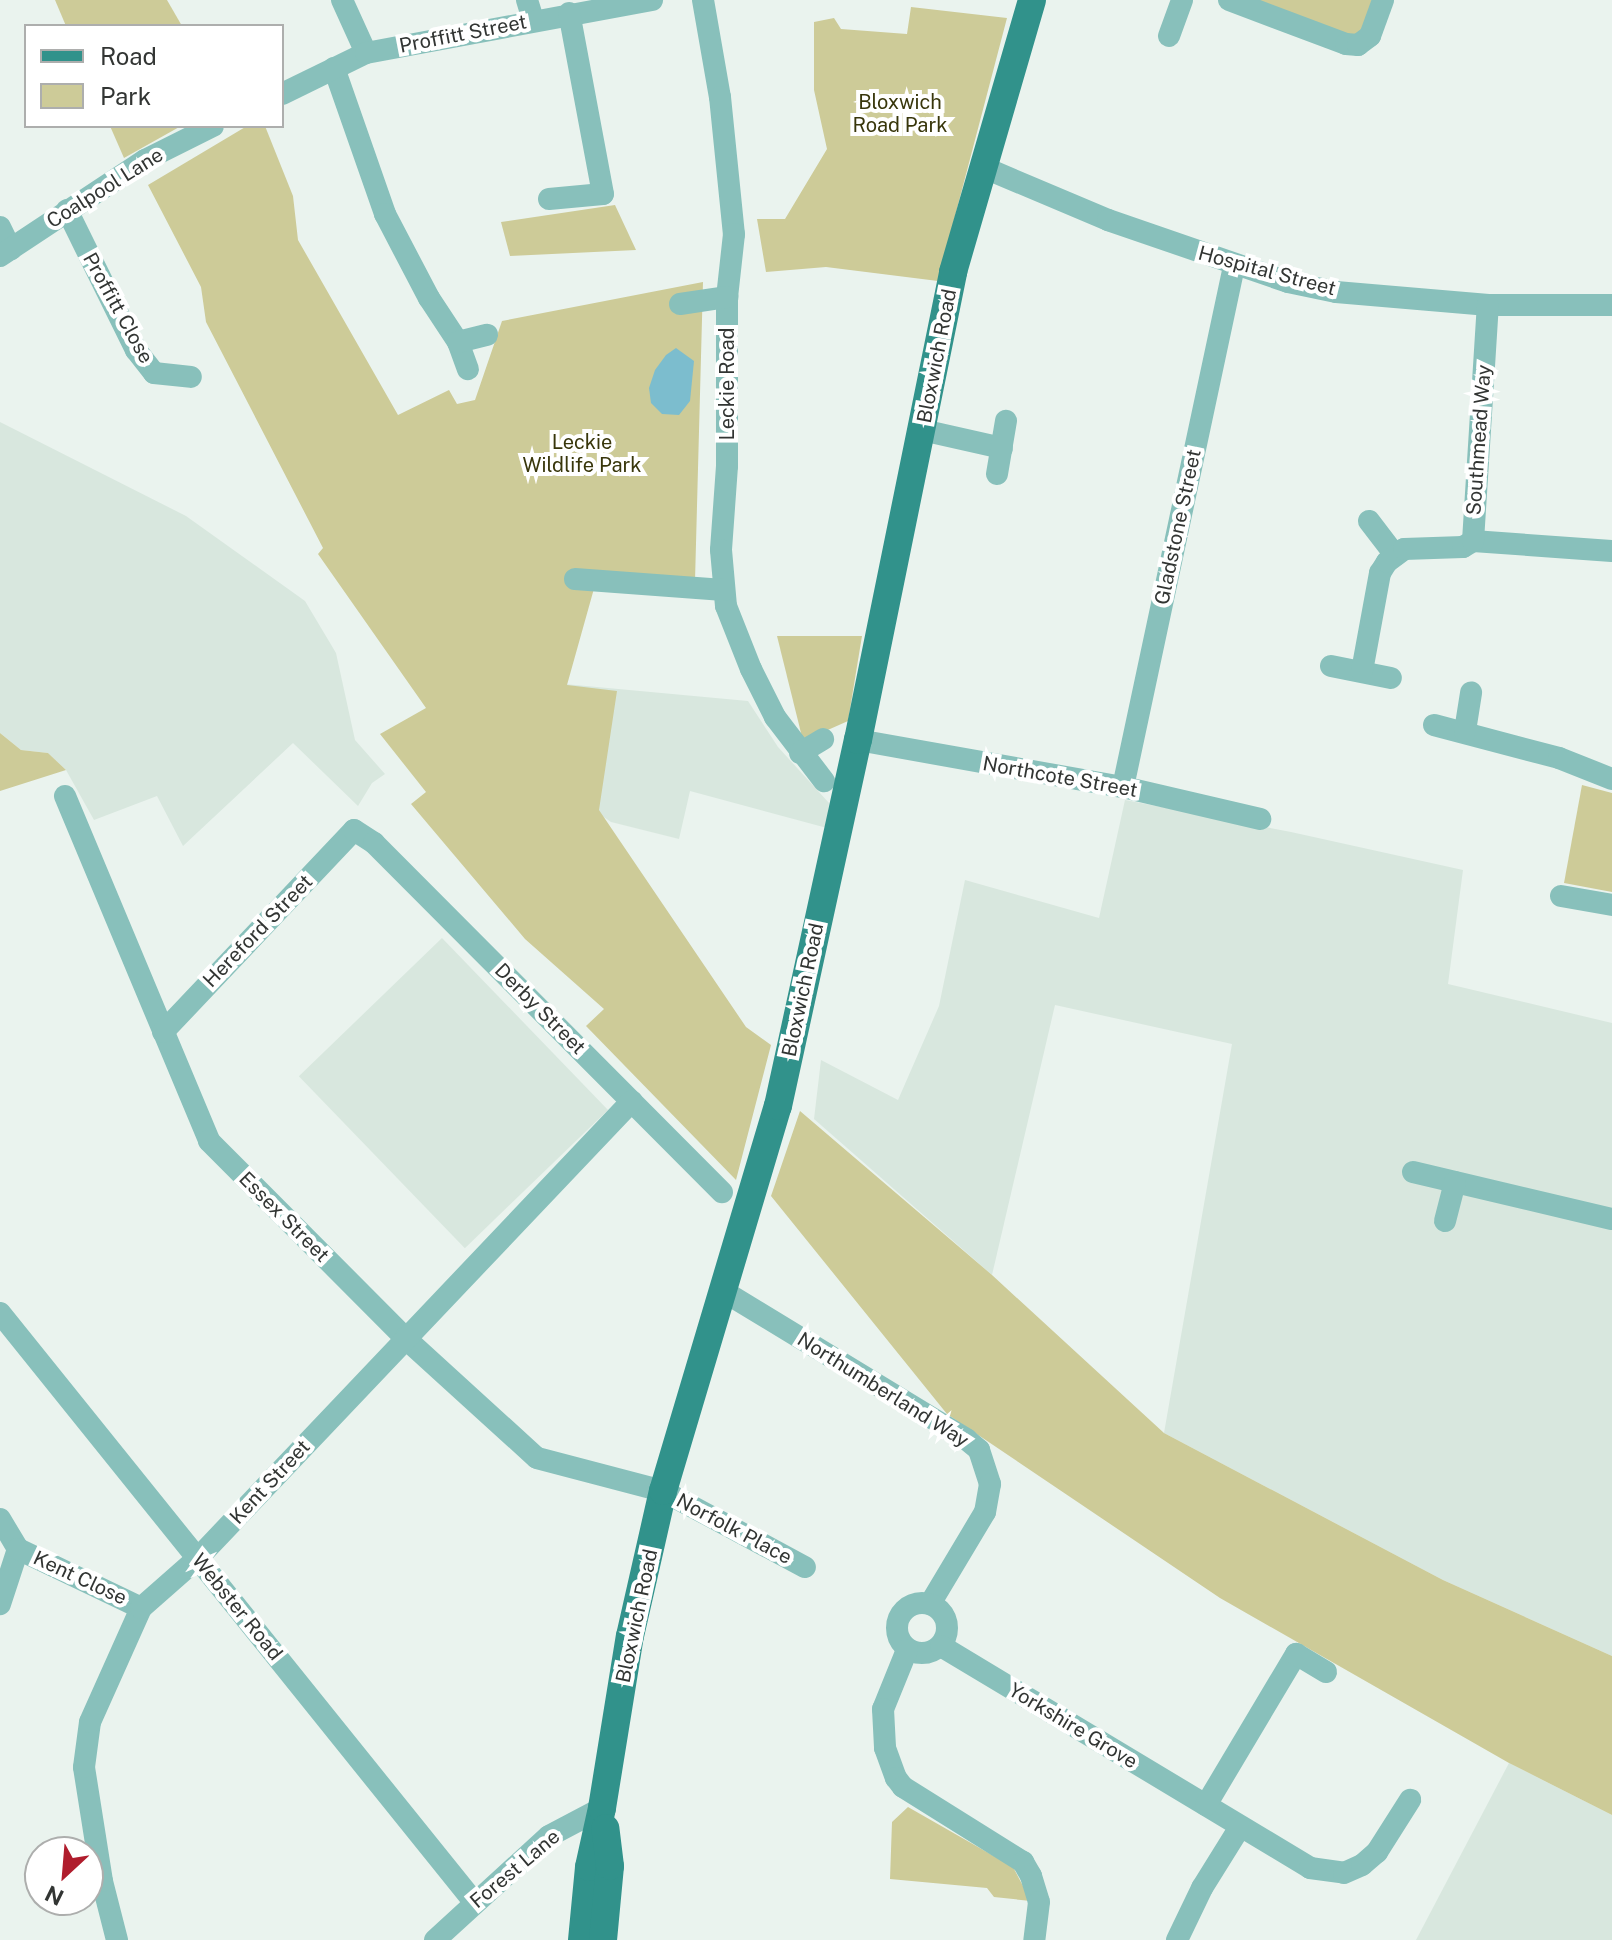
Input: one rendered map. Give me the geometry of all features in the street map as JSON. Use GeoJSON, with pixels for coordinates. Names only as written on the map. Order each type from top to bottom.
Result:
{"type":"FeatureCollection","features":[{"type":"Feature","properties":{"kind":"main road","name":"Bloxwich Road"},"geometry":{"type":"LineString","coordinates":[[602,1808],[630,1636],[663,1491],[778,1106],[858,740],[953,272],[1032,0]]}},
{"type":"Feature","properties":{"kind":"main road"},"geometry":{"type":"LineString","coordinates":[[582,1940],[589,1867],[602,1808]]}},
{"type":"Feature","properties":{"kind":"main road"},"geometry":{"type":"LineString","coordinates":[[602,1808],[610,1866],[603,1940]]}},
{"type":"Feature","properties":{"kind":"street"},"geometry":{"type":"LineString","coordinates":[[342,0],[366,53]]}},
{"type":"Feature","properties":{"kind":"street","name":"Proffitt Street"},"geometry":{"type":"LineString","coordinates":[[284,93],[366,53],[530,10],[569,13],[652,0]]}},
{"type":"Feature","properties":{"kind":"street","name":"Leckie Road"},"geometry":{"type":"LineString","coordinates":[[703,0],[731,191],[734,234],[727,297],[727,466],[721,550],[726,606],[751,669],[775,717],[824,781]]}},
{"type":"Feature","properties":{"kind":"street"},"geometry":{"type":"LineString","coordinates":[[1169,36],[1182,0]]}},
{"type":"Feature","properties":{"kind":"street"},"geometry":{"type":"LineString","coordinates":[[1229,0],[1346,44],[1358,45],[1370,36],[1383,0]]}},
{"type":"Feature","properties":{"kind":"street"},"geometry":{"type":"LineString","coordinates":[[549,199],[603,194],[569,13]]}},
{"type":"Feature","properties":{"kind":"street"},"geometry":{"type":"LineString","coordinates":[[334,68],[385,214],[429,298],[458,342],[468,369]]}},
{"type":"Feature","properties":{"kind":"street","name":"Coalpool Lane"},"geometry":{"type":"LineString","coordinates":[[6,253],[145,160],[209,128]]}},
{"type":"Feature","properties":{"kind":"street","name":"Hospital Street"},"geometry":{"type":"LineString","coordinates":[[985,168],[1108,220],[1234,266],[1336,292],[1488,305],[1611,301]]}},
{"type":"Feature","properties":{"kind":"street","name":"Proffitt Close"},"geometry":{"type":"LineString","coordinates":[[67,210],[136,350],[154,373],[191,377]]}},
{"type":"Feature","properties":{"kind":"street"},"geometry":{"type":"LineString","coordinates":[[0,227],[6,253]]}},
{"type":"Feature","properties":{"kind":"street","name":"Gladstone Street"},"geometry":{"type":"LineString","coordinates":[[1123,787],[1234,266]]}},
{"type":"Feature","properties":{"kind":"street"},"geometry":{"type":"LineString","coordinates":[[680,304],[727,297]]}},
{"type":"Feature","properties":{"kind":"street","name":"Southmead Way"},"geometry":{"type":"LineString","coordinates":[[1395,555],[1404,549],[1463,547],[1473,541],[1488,305]]}},
{"type":"Feature","properties":{"kind":"street"},"geometry":{"type":"LineString","coordinates":[[458,342],[487,335]]}},
{"type":"Feature","properties":{"kind":"street"},"geometry":{"type":"LineString","coordinates":[[997,474],[1006,421]]}},
{"type":"Feature","properties":{"kind":"street"},"geometry":{"type":"LineString","coordinates":[[922,430],[1002,448]]}},
{"type":"Feature","properties":{"kind":"street"},"geometry":{"type":"LineString","coordinates":[[1362,671],[1380,573],[1395,555],[1369,521]]}},
{"type":"Feature","properties":{"kind":"street"},"geometry":{"type":"LineString","coordinates":[[1473,541],[1612,551]]}},
{"type":"Feature","properties":{"kind":"street"},"geometry":{"type":"LineString","coordinates":[[575,579],[724,590]]}},
{"type":"Feature","properties":{"kind":"street"},"geometry":{"type":"LineString","coordinates":[[1331,666],[1391,678]]}},
{"type":"Feature","properties":{"kind":"street"},"geometry":{"type":"LineString","coordinates":[[1465,731],[1471,692]]}},
{"type":"Feature","properties":{"kind":"street"},"geometry":{"type":"LineString","coordinates":[[1434,725],[1559,758],[1612,779]]}},
{"type":"Feature","properties":{"kind":"street"},"geometry":{"type":"LineString","coordinates":[[800,753],[823,739]]}},
{"type":"Feature","properties":{"kind":"street","name":"Northcote Street"},"geometry":{"type":"LineString","coordinates":[[858,740],[1123,787],[1260,819]]}},
{"type":"Feature","properties":{"kind":"street","name":"Essex Street"},"geometry":{"type":"LineString","coordinates":[[65,796],[209,1141],[405,1338],[537,1458],[663,1491]]}},
{"type":"Feature","properties":{"kind":"street","name":"Hereford Street"},"geometry":{"type":"LineString","coordinates":[[163,1032],[354,830]]}},
{"type":"Feature","properties":{"kind":"street","name":"Derby Street"},"geometry":{"type":"LineString","coordinates":[[354,830],[374,843],[722,1192]]}},
{"type":"Feature","properties":{"kind":"street"},"geometry":{"type":"LineString","coordinates":[[1561,896],[1612,905]]}},
{"type":"Feature","properties":{"kind":"street","name":"Kent Street"},"geometry":{"type":"LineString","coordinates":[[117,1940],[102,1881],[84,1767],[90,1722],[141,1608],[198,1558],[632,1101]]}},
{"type":"Feature","properties":{"kind":"street"},"geometry":{"type":"LineString","coordinates":[[1413,1172],[1612,1219]]}},
{"type":"Feature","properties":{"kind":"street"},"geometry":{"type":"LineString","coordinates":[[1445,1221],[1455,1182]]}},
{"type":"Feature","properties":{"kind":"street","name":"Northumberland Way"},"geometry":{"type":"LineString","coordinates":[[723,1291],[966,1439],[979,1450],[990,1484],[985,1512],[930,1604]]}},
{"type":"Feature","properties":{"kind":"street","name":"Webster Road"},"geometry":{"type":"LineString","coordinates":[[0,1313],[474,1902]]}},
{"type":"Feature","properties":{"kind":"street","name":"Norfolk Place"},"geometry":{"type":"LineString","coordinates":[[663,1491],[805,1567]]}},
{"type":"Feature","properties":{"kind":"street","name":"Kent Close"},"geometry":{"type":"LineString","coordinates":[[0,1519],[18,1549],[141,1608]]}},
{"type":"Feature","properties":{"kind":"street","name":"Kent Close"},"geometry":{"type":"LineString","coordinates":[[0,1604],[18,1549]]}},
{"type":"Feature","properties":{"kind":"street"},"geometry":{"type":"LineString","coordinates":[[917,1603],[930,1604],[938,1609],[947,1623],[941,1646],[930,1653],[918,1654],[907,1650],[899,1641],[898,1618],[905,1608],[917,1603]]}},
{"type":"Feature","properties":{"kind":"street","name":"Yorkshire Grove"},"geometry":{"type":"LineString","coordinates":[[941,1646],[1310,1868],[1344,1873],[1362,1865],[1377,1852],[1410,1800]]}},
{"type":"Feature","properties":{"kind":"street"},"geometry":{"type":"LineString","coordinates":[[907,1650],[883,1709],[885,1748],[896,1778],[903,1787],[1023,1862],[1039,1902],[1034,1940]]}},
{"type":"Feature","properties":{"kind":"street"},"geometry":{"type":"LineString","coordinates":[[1206,1805],[1296,1654],[1326,1672]]}},
{"type":"Feature","properties":{"kind":"street","name":"Forest Lane"},"geometry":{"type":"LineString","coordinates":[[435,1940],[549,1836],[602,1808]]}},
{"type":"Feature","properties":{"kind":"street"},"geometry":{"type":"LineString","coordinates":[[1177,1940],[1202,1888],[1240,1827]]}},
{"type":"Feature","properties":{"kind":"shaded area"},"geometry":{"type":"Polygon","coordinates":[[[0,422],[186,516],[305,601],[336,653],[355,740],[385,774],[372,783],[358,806],[293,743],[183,846],[157,796],[94,820],[66,770],[48,753],[21,750],[0,733],[0,422]]]}},
{"type":"Feature","properties":{"kind":"shaded area"},"geometry":{"type":"Polygon","coordinates":[[[521,680],[748,701],[778,747],[829,803],[827,828],[690,791],[679,839],[611,822],[595,811],[521,680]]]}},
{"type":"Feature","properties":{"kind":"shaded area"},"geometry":{"type":"Polygon","coordinates":[[[1125,800],[1463,870],[1448,984],[1612,1023],[1612,1656],[1443,1580],[1164,1433],[1232,1044],[1055,1005],[992,1275],[814,1119],[821,1060],[898,1100],[939,1006],[965,880],[1099,918],[1125,800]]]}},
{"type":"Feature","properties":{"kind":"shaded area"},"geometry":{"type":"Polygon","coordinates":[[[442,938],[608,1110],[465,1248],[299,1076],[442,938]]]}},
{"type":"Feature","properties":{"kind":"shaded area"},"geometry":{"type":"Polygon","coordinates":[[[1509,1763],[1612,1815],[1612,1940],[1416,1940],[1509,1763]]]}},
{"type":"Feature","properties":{"kind":"green space"},"geometry":{"type":"Polygon","coordinates":[[[55,0],[167,0],[181,24],[65,24],[55,0]]]}},
{"type":"Feature","properties":{"kind":"green space"},"geometry":{"type":"Polygon","coordinates":[[[1249,0],[1376,0],[1364,32],[1352,41],[1249,0]]]}},
{"type":"Feature","properties":{"kind":"green space","name":"Bloxwich Road Park"},"geometry":{"type":"Polygon","coordinates":[[[911,7],[1007,18],[938,281],[826,267],[766,272],[757,219],[785,219],[827,149],[814,90],[814,22],[834,18],[841,29],[907,34],[911,7]]]}},
{"type":"Feature","properties":{"kind":"green space"},"geometry":{"type":"Polygon","coordinates":[[[111,128],[177,128],[124,158],[111,128]]]}},
{"type":"Feature","properties":{"kind":"green space","name":"Leckie Wildlife Park"},"geometry":{"type":"Polygon","coordinates":[[[244,128],[266,128],[293,196],[298,240],[398,415],[449,390],[457,404],[475,400],[502,321],[703,282],[695,581],[595,585],[567,685],[617,691],[599,810],[746,1027],[771,1045],[736,1180],[586,1026],[604,1009],[525,939],[411,804],[426,792],[380,734],[426,708],[318,554],[323,548],[206,322],[201,287],[148,185],[244,128]]]}},
{"type":"Feature","properties":{"kind":"green space"},"geometry":{"type":"Polygon","coordinates":[[[615,205],[636,250],[510,256],[501,222],[615,205]]]}},
{"type":"Feature","properties":{"kind":"green space"},"geometry":{"type":"Polygon","coordinates":[[[777,636],[862,636],[848,721],[803,741],[777,636]]]}},
{"type":"Feature","properties":{"kind":"green space"},"geometry":{"type":"Polygon","coordinates":[[[0,733],[21,750],[48,753],[66,770],[0,791],[0,733]]]}},
{"type":"Feature","properties":{"kind":"green space"},"geometry":{"type":"Polygon","coordinates":[[[1582,785],[1612,793],[1612,892],[1564,883],[1582,785]]]}},
{"type":"Feature","properties":{"kind":"green space"},"geometry":{"type":"Polygon","coordinates":[[[800,1111],[992,1275],[1164,1433],[1443,1580],[1612,1656],[1612,1815],[1509,1763],[1220,1598],[947,1414],[771,1196],[800,1111]]]}},
{"type":"Feature","properties":{"kind":"green space"},"geometry":{"type":"Polygon","coordinates":[[[908,1807],[1013,1867],[1031,1901],[994,1897],[987,1888],[890,1879],[892,1822],[908,1807]]]}},
{"type":"Feature","properties":{"kind":"water"},"geometry":{"type":"Polygon","coordinates":[[[676,348],[694,361],[690,401],[679,415],[662,414],[651,403],[649,388],[655,370],[666,355],[676,348]]]}}]}
